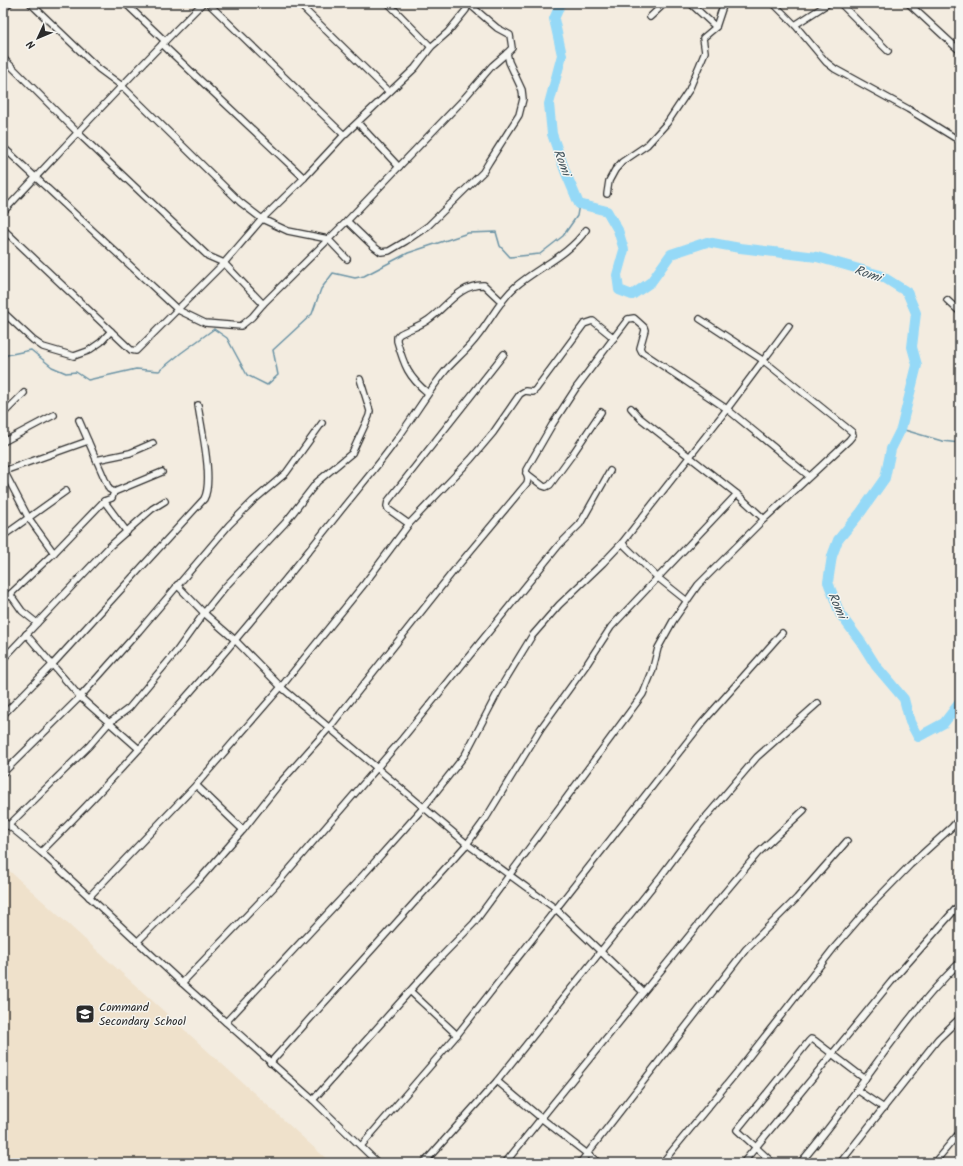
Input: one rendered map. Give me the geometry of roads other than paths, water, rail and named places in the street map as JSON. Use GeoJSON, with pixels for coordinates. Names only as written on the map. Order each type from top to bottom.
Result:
{"type":"FeatureCollection","features":[{"type":"Feature","properties":{"kind":"street"},"geometry":{"type":"LineString","coordinates":[[3,10],[10,3]]}},
{"type":"Feature","properties":{"kind":"street"},"geometry":{"type":"LineString","coordinates":[[30,3],[99,69],[122,86],[240,202],[262,219],[288,231],[328,239],[347,259]]}},
{"type":"Feature","properties":{"kind":"street"},"geometry":{"type":"LineString","coordinates":[[125,3],[304,178]]}},
{"type":"Feature","properties":{"kind":"street"},"geometry":{"type":"LineString","coordinates":[[3,212],[77,132],[203,3]]}},
{"type":"Feature","properties":{"kind":"street"},"geometry":{"type":"LineString","coordinates":[[208,3],[344,135]]}},
{"type":"Feature","properties":{"kind":"street"},"geometry":{"type":"LineString","coordinates":[[298,3],[389,92]]}},
{"type":"Feature","properties":{"kind":"street"},"geometry":{"type":"LineString","coordinates":[[388,3],[431,47]]}},
{"type":"Feature","properties":{"kind":"street"},"geometry":{"type":"LineString","coordinates":[[3,147],[178,310],[205,323],[241,326],[252,317],[263,304],[348,221],[462,102],[492,66],[508,54],[512,48],[510,35],[497,28],[468,3],[466,10],[448,32],[431,47],[415,68],[344,135],[304,178],[262,219],[224,263],[178,310],[136,351],[131,350],[3,229]]}},
{"type":"Feature","properties":{"kind":"street"},"geometry":{"type":"LineString","coordinates":[[650,17],[665,3]]}},
{"type":"Feature","properties":{"kind":"street"},"geometry":{"type":"LineString","coordinates":[[690,3],[716,27]]}},
{"type":"Feature","properties":{"kind":"street"},"geometry":{"type":"LineString","coordinates":[[607,194],[609,181],[615,170],[622,162],[652,140],[667,123],[689,90],[705,52],[703,38],[716,27],[724,3]]}},
{"type":"Feature","properties":{"kind":"street"},"geometry":{"type":"LineString","coordinates":[[773,3],[835,70],[908,109],[960,141]]}},
{"type":"Feature","properties":{"kind":"street"},"geometry":{"type":"LineString","coordinates":[[794,25],[829,3]]}},
{"type":"Feature","properties":{"kind":"street"},"geometry":{"type":"LineString","coordinates":[[840,3],[888,50]]}},
{"type":"Feature","properties":{"kind":"street"},"geometry":{"type":"LineString","coordinates":[[908,3],[960,51]]}},
{"type":"Feature","properties":{"kind":"street"},"geometry":{"type":"LineString","coordinates":[[348,221],[381,252],[389,251],[428,226],[483,172],[519,115],[523,99],[522,90],[509,62],[508,54]]}},
{"type":"Feature","properties":{"kind":"street"},"geometry":{"type":"LineString","coordinates":[[3,58],[77,132],[208,256],[224,263],[263,304]]}},
{"type":"Feature","properties":{"kind":"street"},"geometry":{"type":"LineString","coordinates":[[358,123],[399,167]]}},
{"type":"Feature","properties":{"kind":"street"},"geometry":{"type":"LineString","coordinates":[[41,852],[96,797],[235,640],[337,516],[395,442],[428,393],[446,370],[477,337],[512,289],[558,257],[579,240],[586,230]]}},
{"type":"Feature","properties":{"kind":"street"},"geometry":{"type":"LineString","coordinates":[[428,393],[411,377],[403,362],[397,337],[428,320],[459,293],[476,284],[484,284],[502,302]]}},
{"type":"Feature","properties":{"kind":"street"},"geometry":{"type":"LineString","coordinates":[[947,300],[960,312]]}},
{"type":"Feature","properties":{"kind":"street"},"geometry":{"type":"LineString","coordinates":[[3,312],[33,340],[43,347],[74,356],[88,351],[111,331]]}},
{"type":"Feature","properties":{"kind":"street"},"geometry":{"type":"LineString","coordinates":[[137,942],[198,882],[243,830],[280,783],[329,728],[452,573],[527,483],[528,479],[526,470],[552,425],[576,388],[628,319],[634,318],[644,327],[645,330],[640,348],[642,352],[727,409],[809,476]]}},
{"type":"Feature","properties":{"kind":"street"},"geometry":{"type":"LineString","coordinates":[[313,1100],[410,991],[474,923],[510,876],[643,694],[652,672],[658,648],[673,621],[698,585],[764,519],[853,435],[852,432],[764,361],[700,319]]}},
{"type":"Feature","properties":{"kind":"street"},"geometry":{"type":"LineString","coordinates":[[89,896],[196,785],[281,687],[365,583],[409,524],[493,434],[520,394],[525,391],[533,392],[536,389],[584,324],[593,320],[614,338]]}},
{"type":"Feature","properties":{"kind":"street"},"geometry":{"type":"LineString","coordinates":[[226,1022],[424,808],[465,755],[499,690],[532,636],[559,604],[622,543],[764,361],[789,326]]}},
{"type":"Feature","properties":{"kind":"street"},"geometry":{"type":"LineString","coordinates":[[409,524],[388,509],[388,501],[504,354]]}},
{"type":"Feature","properties":{"kind":"street"},"geometry":{"type":"LineString","coordinates":[[8,826],[89,746],[109,723],[129,708],[176,652],[225,587],[285,523],[317,482],[352,453],[370,411],[360,379]]}},
{"type":"Feature","properties":{"kind":"street"},"geometry":{"type":"LineString","coordinates":[[3,414],[24,393]]}},
{"type":"Feature","properties":{"kind":"street"},"geometry":{"type":"LineString","coordinates":[[3,715],[52,665],[204,499],[207,494],[208,484],[207,464],[198,405]]}},
{"type":"Feature","properties":{"kind":"street"},"geometry":{"type":"LineString","coordinates":[[631,408],[640,418],[737,494],[764,519]]}},
{"type":"Feature","properties":{"kind":"street"},"geometry":{"type":"LineString","coordinates":[[526,473],[543,486],[546,487],[550,484],[601,412]]}},
{"type":"Feature","properties":{"kind":"street"},"geometry":{"type":"LineString","coordinates":[[3,442],[54,415]]}},
{"type":"Feature","properties":{"kind":"street"},"geometry":{"type":"LineString","coordinates":[[79,420],[109,489],[114,492]]}},
{"type":"Feature","properties":{"kind":"street"},"geometry":{"type":"LineString","coordinates":[[3,773],[80,697],[139,631],[229,525],[253,501],[286,473],[322,423]]}},
{"type":"Feature","properties":{"kind":"street"},"geometry":{"type":"LineString","coordinates":[[54,553],[28,517],[4,474],[88,441]]}},
{"type":"Feature","properties":{"kind":"street"},"geometry":{"type":"LineString","coordinates":[[96,460],[130,453],[153,443]]}},
{"type":"Feature","properties":{"kind":"street"},"geometry":{"type":"LineString","coordinates":[[182,983],[274,887],[377,768],[559,545],[580,524],[610,471]]}},
{"type":"Feature","properties":{"kind":"street"},"geometry":{"type":"LineString","coordinates":[[3,601],[54,553],[104,501],[112,498],[114,492],[162,472]]}},
{"type":"Feature","properties":{"kind":"street"},"geometry":{"type":"LineString","coordinates":[[3,536],[66,491]]}},
{"type":"Feature","properties":{"kind":"street"},"geometry":{"type":"LineString","coordinates":[[270,1062],[467,844],[486,818],[541,728],[587,664],[611,627],[737,494]]}},
{"type":"Feature","properties":{"kind":"street"},"geometry":{"type":"LineString","coordinates":[[104,501],[127,532]]}},
{"type":"Feature","properties":{"kind":"street"},"geometry":{"type":"LineString","coordinates":[[3,659],[110,546],[152,509],[165,501]]}},
{"type":"Feature","properties":{"kind":"street"},"geometry":{"type":"LineString","coordinates":[[622,543],[657,577],[687,601]]}},
{"type":"Feature","properties":{"kind":"street"},"geometry":{"type":"LineString","coordinates":[[177,585],[204,613],[235,640],[281,687],[467,844],[556,909],[601,950],[643,992]]}},
{"type":"Feature","properties":{"kind":"street"},"geometry":{"type":"LineString","coordinates":[[10,594],[22,610],[37,623]]}},
{"type":"Feature","properties":{"kind":"street"},"geometry":{"type":"LineString","coordinates":[[361,1146],[457,1036],[702,723],[782,633]]}},
{"type":"Feature","properties":{"kind":"street"},"geometry":{"type":"LineString","coordinates":[[26,634],[80,697],[139,749]]}},
{"type":"Feature","properties":{"kind":"street"},"geometry":{"type":"LineString","coordinates":[[424,1163],[497,1081],[661,876],[699,825],[757,757],[818,703]]}},
{"type":"Feature","properties":{"kind":"street"},"geometry":{"type":"LineString","coordinates":[[196,785],[243,830]]}},
{"type":"Feature","properties":{"kind":"street"},"geometry":{"type":"LineString","coordinates":[[505,1163],[643,992],[758,853],[804,810]]}},
{"type":"Feature","properties":{"kind":"street"},"geometry":{"type":"LineString","coordinates":[[662,1163],[737,1072],[833,949],[871,905],[910,865],[960,818]]}},
{"type":"Feature","properties":{"kind":"street"},"geometry":{"type":"LineString","coordinates":[[3,821],[41,852],[137,942],[313,1100],[378,1163]]}},
{"type":"Feature","properties":{"kind":"street"},"geometry":{"type":"LineString","coordinates":[[580,1163],[746,949],[797,898],[847,841]]}},
{"type":"Feature","properties":{"kind":"street"},"geometry":{"type":"LineString","coordinates":[[743,1163],[891,982],[960,904]]}},
{"type":"Feature","properties":{"kind":"street"},"geometry":{"type":"LineString","coordinates":[[800,1163],[822,1137],[898,1033],[960,962]]}},
{"type":"Feature","properties":{"kind":"street"},"geometry":{"type":"LineString","coordinates":[[410,991],[457,1036]]}},
{"type":"Feature","properties":{"kind":"street"},"geometry":{"type":"LineString","coordinates":[[840,1163],[938,1039],[960,1018]]}},
{"type":"Feature","properties":{"kind":"street"},"geometry":{"type":"LineString","coordinates":[[773,1163],[737,1130],[808,1041],[811,1039],[814,1040],[865,1079]]}},
{"type":"Feature","properties":{"kind":"street"},"geometry":{"type":"LineString","coordinates":[[497,1081],[541,1118],[599,1163]]}},
{"type":"Feature","properties":{"kind":"street"},"geometry":{"type":"LineString","coordinates":[[857,1090],[884,1108]]}},
{"type":"Feature","properties":{"kind":"street"},"geometry":{"type":"LineString","coordinates":[[934,1163],[960,1132]]}},
{"type":"Feature","properties":{"kind":"waterway","name":"Romi"},"geometry":{"type":"LineString","coordinates":[[561,3],[554,19],[562,55],[549,104],[552,134],[579,204],[607,211],[618,230],[624,250],[617,275],[619,290],[632,295],[651,282],[671,254],[707,242],[740,248],[817,257],[880,275],[907,292],[916,313],[912,347],[917,365],[901,429],[891,449],[885,478],[861,512],[838,540],[832,556],[828,582],[840,614],[861,642],[876,666],[904,699],[910,722],[918,737],[944,723],[960,702]]}},
{"type":"Feature","properties":{"kind":"waterway"},"geometry":{"type":"LineString","coordinates":[[3,362],[7,355],[31,350],[52,367],[66,373],[76,372],[88,380],[136,369],[159,371],[214,329],[227,338],[247,375],[267,385],[278,375],[273,350],[312,314],[321,289],[333,273],[355,278],[364,276],[408,253],[468,233],[496,232],[500,246],[510,257],[540,254],[563,236],[577,216],[579,204]]}},
{"type":"Feature","properties":{"kind":"waterway"},"geometry":{"type":"LineString","coordinates":[[901,429],[942,441],[960,443]]}},
{"type":"Feature","properties":{"kind":"place","name":"Command Secondary School"},"geometry":{"type":"Point","coordinates":[85,1014]}}]}
